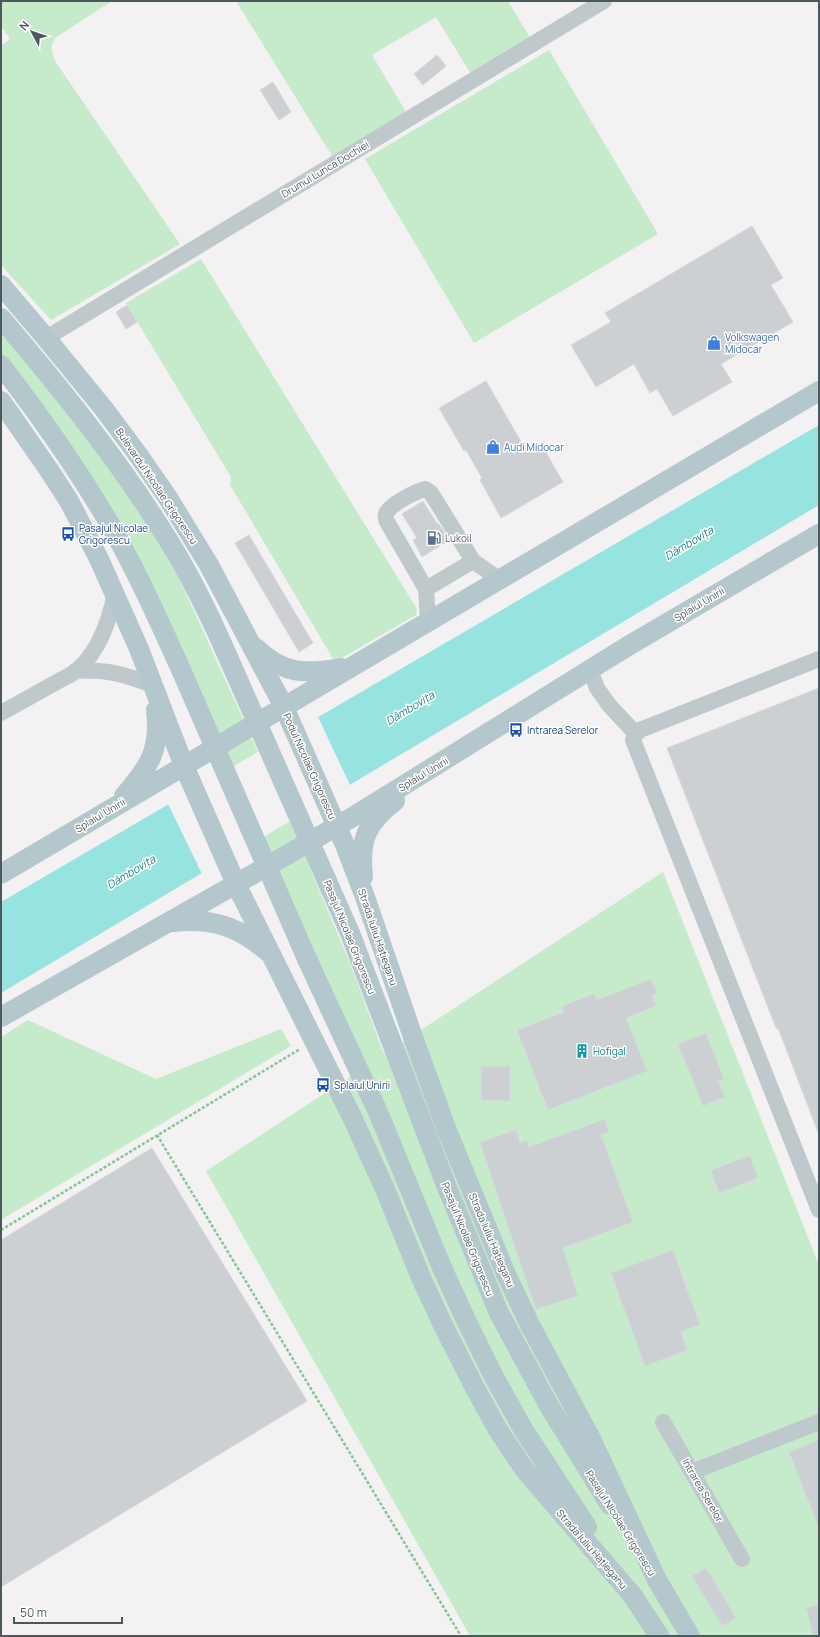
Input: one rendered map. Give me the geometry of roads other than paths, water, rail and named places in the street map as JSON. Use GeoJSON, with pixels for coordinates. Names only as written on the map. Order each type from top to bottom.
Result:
{"type":"FeatureCollection","features":[{"type":"Feature","properties":{"kind":"main road","name":"Bulevardul Nicolae Grigorescu"},"geometry":{"type":"LineString","coordinates":[[1,285],[121,431],[168,498],[210,565],[284,707]]}},
{"type":"Feature","properties":{"kind":"main road","name":"Pasajul Nicolae Grigorescu"},"geometry":{"type":"LineString","coordinates":[[1,318],[67,398],[126,475],[181,561],[224,648],[350,933],[446,1185],[499,1314],[549,1406],[657,1580]]}},
{"type":"Feature","properties":{"kind":"main road"},"geometry":{"type":"LineString","coordinates":[[1,365],[73,465],[112,528],[153,609],[182,672],[307,959],[378,1112],[443,1270],[493,1375],[542,1459],[633,1596]]}},
{"type":"Feature","properties":{"kind":"main road","name":"Splaiul Unirii"},"geometry":{"type":"LineString","coordinates":[[1,874],[428,620],[819,391]]}},
{"type":"Feature","properties":{"kind":"main road"},"geometry":{"type":"LineString","coordinates":[[1,401],[50,470],[91,541],[115,593],[184,766],[236,884]]}},
{"type":"Feature","properties":{"kind":"main road","name":"Splaiul Unirii"},"geometry":{"type":"LineString","coordinates":[[1,1016],[337,826],[590,670],[819,534]]}},
{"type":"Feature","properties":{"kind":"main road"},"geometry":{"type":"LineString","coordinates":[[251,644],[275,663],[289,670],[312,672],[351,666]]}},
{"type":"Feature","properties":{"kind":"main road"},"geometry":{"type":"LineString","coordinates":[[116,806],[140,776],[154,754],[157,745],[157,720],[152,685]]}},
{"type":"Feature","properties":{"kind":"main road","name":"Podul Nicolae Grigorescu"},"geometry":{"type":"LineString","coordinates":[[284,707],[337,826]]}},
{"type":"Feature","properties":{"kind":"main road"},"geometry":{"type":"LineString","coordinates":[[365,897],[362,851],[367,832],[371,824],[384,810],[433,768]]}},
{"type":"Feature","properties":{"kind":"main road","name":"Strada Iuliu Hațieganu"},"geometry":{"type":"LineString","coordinates":[[337,826],[365,897],[428,1078],[467,1182],[497,1254],[530,1325],[591,1439],[657,1580],[690,1636]]}},
{"type":"Feature","properties":{"kind":"main road","name":"Strada Iuliu Hațieganu"},"geometry":{"type":"LineString","coordinates":[[236,884],[369,1154],[422,1280],[444,1327],[498,1430],[524,1469],[539,1488],[633,1596],[659,1636]]}},
{"type":"Feature","properties":{"kind":"main road"},"geometry":{"type":"LineString","coordinates":[[168,922],[198,920],[224,925],[250,938],[271,955]]}},
{"type":"Feature","properties":{"kind":"street","name":"Drumul Lunca Dochiei"},"geometry":{"type":"LineString","coordinates":[[46,338],[604,1]]}},
{"type":"Feature","properties":{"kind":"street"},"geometry":{"type":"LineString","coordinates":[[428,620],[426,589],[386,520],[386,514],[390,508],[418,490],[426,488],[431,493],[473,561],[499,579]]}},
{"type":"Feature","properties":{"kind":"street"},"geometry":{"type":"LineString","coordinates":[[426,589],[473,561]]}},
{"type":"Feature","properties":{"kind":"street"},"geometry":{"type":"LineString","coordinates":[[1,713],[75,671],[88,659],[97,646],[108,621],[115,593]]}},
{"type":"Feature","properties":{"kind":"street"},"geometry":{"type":"LineString","coordinates":[[819,659],[640,730],[633,740],[819,1210]]}},
{"type":"Feature","properties":{"kind":"street"},"geometry":{"type":"LineString","coordinates":[[590,670],[597,688],[609,705],[636,734]]}},
{"type":"Feature","properties":{"kind":"street"},"geometry":{"type":"LineString","coordinates":[[75,671],[110,671],[152,685]]}},
{"type":"Feature","properties":{"kind":"street","name":"Intrarea Serelor"},"geometry":{"type":"LineString","coordinates":[[663,1422],[742,1558]]}},
{"type":"Feature","properties":{"kind":"street"},"geometry":{"type":"LineString","coordinates":[[692,1472],[819,1422]]}},
{"type":"Feature","properties":{"kind":"water","name":"Dâmbovița"},"geometry":{"type":"Polygon","coordinates":[[[819,425],[819,505],[1,993],[1,902],[819,425]]]}},
{"type":"Feature","properties":{"kind":"place","name":"Volkswagen Midocar"},"geometry":{"type":"Point","coordinates":[714,343]}},
{"type":"Feature","properties":{"kind":"place","name":"Audi Midocar"},"geometry":{"type":"Point","coordinates":[493,447]}},
{"type":"Feature","properties":{"kind":"place","name":"Pasajul Nicolae Grigorescu"},"geometry":{"type":"Point","coordinates":[68,534]}},
{"type":"Feature","properties":{"kind":"place","name":"Lukoil"},"geometry":{"type":"Point","coordinates":[434,538]}},
{"type":"Feature","properties":{"kind":"place","name":"Intrarea Serelor"},"geometry":{"type":"Point","coordinates":[516,730]}},
{"type":"Feature","properties":{"kind":"place","name":"Hofigal"},"geometry":{"type":"Point","coordinates":[582,1051]}},
{"type":"Feature","properties":{"kind":"place","name":"Splaiul Unirii"},"geometry":{"type":"Point","coordinates":[323,1085]}}]}
